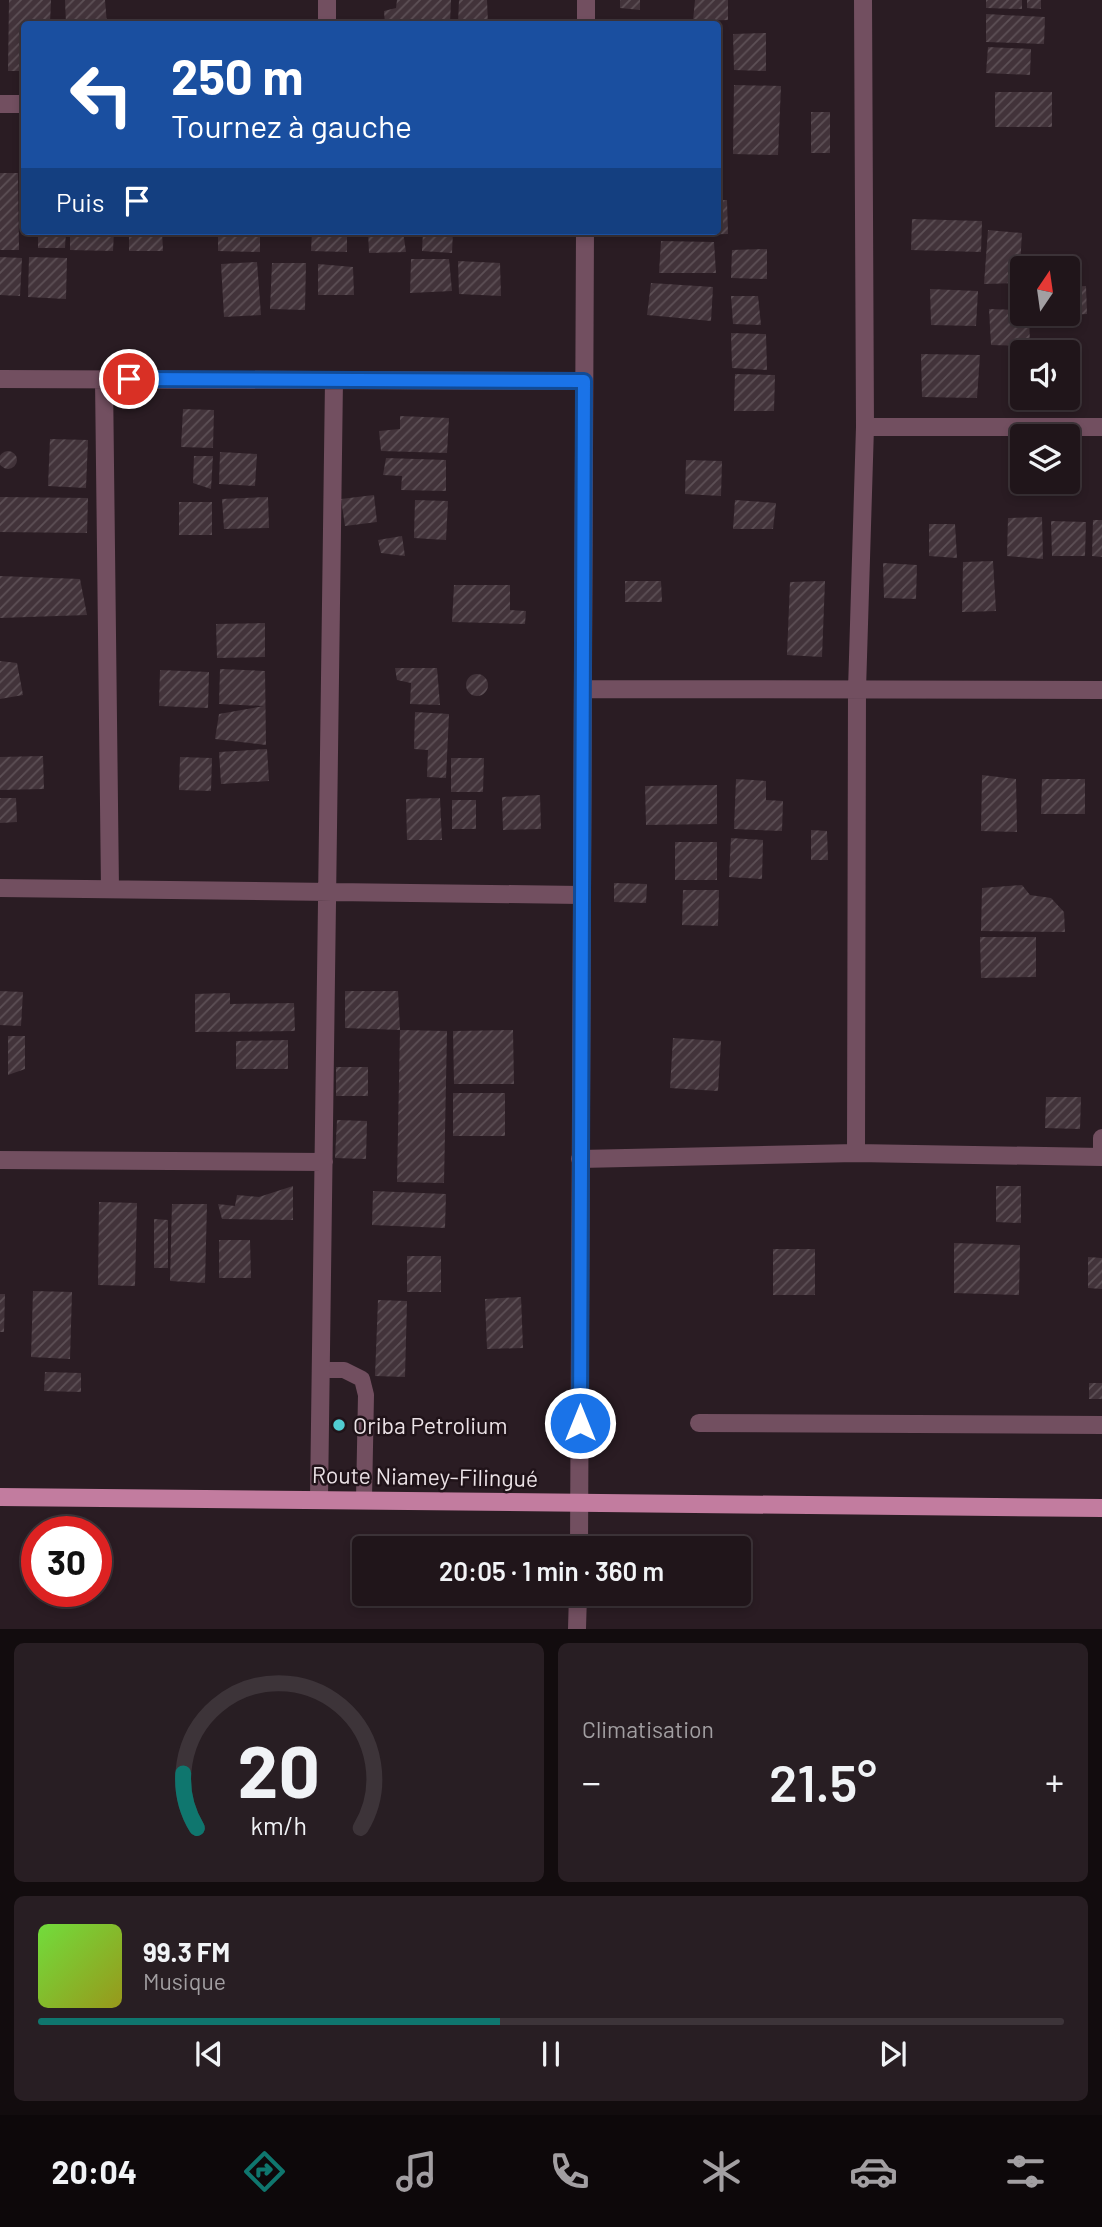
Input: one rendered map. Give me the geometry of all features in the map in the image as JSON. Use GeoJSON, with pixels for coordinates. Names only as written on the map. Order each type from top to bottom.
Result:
{"type":"FeatureCollection","features":[{"type":"Feature","properties":{"kind":"main road","name":"Route Niamey-Filingué"},"geometry":{"type":"LineString","coordinates":[[0,1497],[1102,1508]]}},
{"type":"Feature","properties":{"kind":"street"},"geometry":{"type":"LineString","coordinates":[[327,0],[327,21]]}},
{"type":"Feature","properties":{"kind":"street"},"geometry":{"type":"LineString","coordinates":[[586,0],[586,21]]}},
{"type":"Feature","properties":{"kind":"street"},"geometry":{"type":"LineString","coordinates":[[856,1153],[857,690],[864,427],[863,0]]}},
{"type":"Feature","properties":{"kind":"street"},"geometry":{"type":"LineString","coordinates":[[0,104],[21,104]]}},
{"type":"Feature","properties":{"kind":"street"},"geometry":{"type":"LineString","coordinates":[[579,1536],[585,235]]}},
{"type":"Feature","properties":{"kind":"street"},"geometry":{"type":"LineString","coordinates":[[0,379],[584,381]]}},
{"type":"Feature","properties":{"kind":"street"},"geometry":{"type":"LineString","coordinates":[[104,379],[110,889]]}},
{"type":"Feature","properties":{"kind":"street"},"geometry":{"type":"LineString","coordinates":[[319,1499],[334,380]]}},
{"type":"Feature","properties":{"kind":"street"},"geometry":{"type":"LineString","coordinates":[[864,427],[1102,427]]}},
{"type":"Feature","properties":{"kind":"street"},"geometry":{"type":"LineString","coordinates":[[583,690],[1102,690]]}},
{"type":"Feature","properties":{"kind":"street"},"geometry":{"type":"LineString","coordinates":[[0,888],[582,895]]}},
{"type":"Feature","properties":{"kind":"street"},"geometry":{"type":"LineString","coordinates":[[580,1159],[856,1153],[1102,1157],[1102,1138]]}},
{"type":"Feature","properties":{"kind":"street"},"geometry":{"type":"LineString","coordinates":[[0,1160],[324,1161]]}},
{"type":"Feature","properties":{"kind":"street"},"geometry":{"type":"LineString","coordinates":[[699,1423],[1102,1425]]}},
{"type":"Feature","properties":{"kind":"street"},"geometry":{"type":"LineString","coordinates":[[577,1629],[578,1606]]}},
{"type":"Feature","properties":{"kind":"lane"},"geometry":{"type":"LineString","coordinates":[[321,1370],[344,1370],[362,1379],[366,1395],[365,1499]]}},
{"type":"Feature","properties":{"kind":"building"},"geometry":{"type":"Polygon","coordinates":[[[9,0],[51,0],[50,21],[21,21],[21,71],[8,71],[9,0]]]}},
{"type":"Feature","properties":{"kind":"building"},"geometry":{"type":"Polygon","coordinates":[[[65,0],[105,0],[107,21],[66,21],[65,0]]]}},
{"type":"Feature","properties":{"kind":"building"},"geometry":{"type":"Polygon","coordinates":[[[397,0],[451,0],[450,21],[385,21],[384,11],[396,8],[397,0]]]}},
{"type":"Feature","properties":{"kind":"building"},"geometry":{"type":"Polygon","coordinates":[[[459,0],[487,0],[488,21],[458,21],[459,0]]]}},
{"type":"Feature","properties":{"kind":"building"},"geometry":{"type":"Polygon","coordinates":[[[620,0],[640,0],[640,10],[620,8],[620,0]]]}},
{"type":"Feature","properties":{"kind":"building"},"geometry":{"type":"Polygon","coordinates":[[[695,0],[728,0],[728,20],[693,21],[695,0]]]}},
{"type":"Feature","properties":{"kind":"building"},"geometry":{"type":"Polygon","coordinates":[[[986,0],[1022,0],[1022,9],[986,8],[986,0]]]}},
{"type":"Feature","properties":{"kind":"building"},"geometry":{"type":"Polygon","coordinates":[[[1027,0],[1041,0],[1041,9],[1027,8],[1027,0]]]}},
{"type":"Feature","properties":{"kind":"building"},"geometry":{"type":"Polygon","coordinates":[[[986,14],[1045,17],[1044,44],[986,42],[986,14]]]}},
{"type":"Feature","properties":{"kind":"building"},"geometry":{"type":"Polygon","coordinates":[[[766,33],[766,71],[734,70],[733,34],[766,33]]]}},
{"type":"Feature","properties":{"kind":"building"},"geometry":{"type":"Polygon","coordinates":[[[988,47],[1031,49],[1030,75],[986,73],[988,47]]]}},
{"type":"Feature","properties":{"kind":"building"},"geometry":{"type":"Polygon","coordinates":[[[734,85],[781,86],[778,155],[733,154],[734,85]]]}},
{"type":"Feature","properties":{"kind":"building"},"geometry":{"type":"Polygon","coordinates":[[[995,92],[1052,92],[1052,127],[995,127],[995,92]]]}},
{"type":"Feature","properties":{"kind":"building"},"geometry":{"type":"Polygon","coordinates":[[[811,112],[830,112],[830,153],[811,153],[811,112]]]}},
{"type":"Feature","properties":{"kind":"building"},"geometry":{"type":"Polygon","coordinates":[[[0,173],[18,173],[19,250],[0,250],[0,173]]]}},
{"type":"Feature","properties":{"kind":"building"},"geometry":{"type":"Polygon","coordinates":[[[721,200],[727,200],[728,234],[721,234],[721,200]]]}},
{"type":"Feature","properties":{"kind":"building"},"geometry":{"type":"Polygon","coordinates":[[[912,219],[982,221],[981,252],[911,250],[912,219]]]}},
{"type":"Feature","properties":{"kind":"building"},"geometry":{"type":"Polygon","coordinates":[[[988,230],[1022,233],[1021,256],[1010,256],[1010,283],[984,284],[988,230]]]}},
{"type":"Feature","properties":{"kind":"building"},"geometry":{"type":"Polygon","coordinates":[[[38,235],[66,235],[65,248],[38,248],[38,235]]]}},
{"type":"Feature","properties":{"kind":"building"},"geometry":{"type":"Polygon","coordinates":[[[70,235],[114,235],[113,251],[70,250],[70,235]]]}},
{"type":"Feature","properties":{"kind":"building"},"geometry":{"type":"Polygon","coordinates":[[[129,235],[162,235],[163,251],[129,251],[129,235]]]}},
{"type":"Feature","properties":{"kind":"building"},"geometry":{"type":"Polygon","coordinates":[[[218,235],[260,235],[260,252],[218,251],[218,235]]]}},
{"type":"Feature","properties":{"kind":"building"},"geometry":{"type":"Polygon","coordinates":[[[312,235],[347,235],[347,252],[311,251],[312,235]]]}},
{"type":"Feature","properties":{"kind":"building"},"geometry":{"type":"Polygon","coordinates":[[[368,235],[404,235],[406,252],[369,253],[368,235]]]}},
{"type":"Feature","properties":{"kind":"building"},"geometry":{"type":"Polygon","coordinates":[[[423,235],[453,235],[452,253],[422,251],[423,235]]]}},
{"type":"Feature","properties":{"kind":"building"},"geometry":{"type":"Polygon","coordinates":[[[661,241],[714,242],[716,273],[659,273],[661,241]]]}},
{"type":"Feature","properties":{"kind":"building"},"geometry":{"type":"Polygon","coordinates":[[[767,249],[767,279],[731,278],[732,250],[767,249]]]}},
{"type":"Feature","properties":{"kind":"building"},"geometry":{"type":"Polygon","coordinates":[[[0,257],[22,258],[20,296],[0,295],[0,257]]]}},
{"type":"Feature","properties":{"kind":"building"},"geometry":{"type":"Polygon","coordinates":[[[29,257],[67,258],[66,299],[28,297],[29,257]]]}},
{"type":"Feature","properties":{"kind":"building"},"geometry":{"type":"Polygon","coordinates":[[[411,259],[449,259],[452,291],[410,293],[411,259]]]}},
{"type":"Feature","properties":{"kind":"building"},"geometry":{"type":"Polygon","coordinates":[[[458,261],[500,263],[501,296],[459,294],[458,261]]]}},
{"type":"Feature","properties":{"kind":"building"},"geometry":{"type":"Polygon","coordinates":[[[257,262],[261,315],[224,317],[221,264],[257,262]]]}},
{"type":"Feature","properties":{"kind":"building"},"geometry":{"type":"Polygon","coordinates":[[[272,263],[306,263],[305,310],[270,309],[272,263]]]}},
{"type":"Feature","properties":{"kind":"building"},"geometry":{"type":"Polygon","coordinates":[[[318,264],[353,267],[354,295],[318,295],[318,264]]]}},
{"type":"Feature","properties":{"kind":"building"},"geometry":{"type":"Polygon","coordinates":[[[651,283],[713,287],[711,321],[647,315],[651,283]]]}},
{"type":"Feature","properties":{"kind":"building"},"geometry":{"type":"Polygon","coordinates":[[[1080,286],[1086,286],[1087,314],[1080,314],[1080,286]]]}},
{"type":"Feature","properties":{"kind":"building"},"geometry":{"type":"Polygon","coordinates":[[[930,289],[978,291],[976,326],[931,325],[930,289]]]}},
{"type":"Feature","properties":{"kind":"building"},"geometry":{"type":"Polygon","coordinates":[[[731,296],[758,296],[761,325],[733,324],[731,296]]]}},
{"type":"Feature","properties":{"kind":"building"},"geometry":{"type":"Polygon","coordinates":[[[989,309],[1010,310],[1010,326],[1029,326],[1030,340],[1010,340],[1010,345],[991,345],[989,309]]]}},
{"type":"Feature","properties":{"kind":"building"},"geometry":{"type":"Polygon","coordinates":[[[731,333],[766,334],[767,370],[732,368],[731,333]]]}},
{"type":"Feature","properties":{"kind":"building"},"geometry":{"type":"Polygon","coordinates":[[[921,354],[980,355],[977,398],[922,397],[921,354]]]}},
{"type":"Feature","properties":{"kind":"building"},"geometry":{"type":"Polygon","coordinates":[[[735,374],[775,375],[774,411],[734,411],[735,374]]]}},
{"type":"Feature","properties":{"kind":"building"},"geometry":{"type":"Polygon","coordinates":[[[183,409],[214,410],[213,448],[181,447],[183,409]]]}},
{"type":"Feature","properties":{"kind":"building"},"geometry":{"type":"Polygon","coordinates":[[[400,416],[449,418],[447,453],[381,451],[379,431],[400,429],[400,416]]]}},
{"type":"Feature","properties":{"kind":"building"},"geometry":{"type":"Polygon","coordinates":[[[50,439],[88,440],[86,488],[48,486],[50,439]]]}},
{"type":"Feature","properties":{"kind":"building"},"geometry":{"type":"Polygon","coordinates":[[[4,451],[12,451],[17,460],[15,467],[4,469],[-1,464],[-1,456],[4,451]]]}},
{"type":"Feature","properties":{"kind":"building"},"geometry":{"type":"Polygon","coordinates":[[[220,452],[257,454],[255,486],[219,484],[220,452]]]}},
{"type":"Feature","properties":{"kind":"building"},"geometry":{"type":"Polygon","coordinates":[[[194,456],[213,456],[211,489],[193,483],[194,456]]]}},
{"type":"Feature","properties":{"kind":"building"},"geometry":{"type":"Polygon","coordinates":[[[386,458],[446,460],[446,491],[401,490],[402,476],[383,475],[386,458]]]}},
{"type":"Feature","properties":{"kind":"building"},"geometry":{"type":"Polygon","coordinates":[[[686,460],[722,461],[721,496],[685,494],[686,460]]]}},
{"type":"Feature","properties":{"kind":"building"},"geometry":{"type":"Polygon","coordinates":[[[374,495],[377,522],[345,526],[341,499],[374,495]]]}},
{"type":"Feature","properties":{"kind":"building"},"geometry":{"type":"Polygon","coordinates":[[[0,497],[88,498],[87,533],[0,532],[0,497]]]}},
{"type":"Feature","properties":{"kind":"building"},"geometry":{"type":"Polygon","coordinates":[[[268,497],[269,528],[224,529],[222,499],[268,497]]]}},
{"type":"Feature","properties":{"kind":"building"},"geometry":{"type":"Polygon","coordinates":[[[415,500],[448,501],[446,540],[414,538],[415,500]]]}},
{"type":"Feature","properties":{"kind":"building"},"geometry":{"type":"Polygon","coordinates":[[[735,500],[776,503],[773,529],[733,529],[735,500]]]}},
{"type":"Feature","properties":{"kind":"building"},"geometry":{"type":"Polygon","coordinates":[[[179,502],[212,502],[212,535],[179,535],[179,502]]]}},
{"type":"Feature","properties":{"kind":"building"},"geometry":{"type":"Polygon","coordinates":[[[1042,517],[1043,559],[1007,556],[1008,518],[1042,517]]]}},
{"type":"Feature","properties":{"kind":"building"},"geometry":{"type":"Polygon","coordinates":[[[1093,520],[1102,520],[1102,557],[1092,556],[1093,520]]]}},
{"type":"Feature","properties":{"kind":"building"},"geometry":{"type":"Polygon","coordinates":[[[1051,521],[1086,522],[1085,556],[1052,556],[1051,521]]]}},
{"type":"Feature","properties":{"kind":"building"},"geometry":{"type":"Polygon","coordinates":[[[929,524],[955,524],[957,558],[929,556],[929,524]]]}},
{"type":"Feature","properties":{"kind":"building"},"geometry":{"type":"Polygon","coordinates":[[[402,536],[405,556],[381,553],[378,540],[402,536]]]}},
{"type":"Feature","properties":{"kind":"building"},"geometry":{"type":"Polygon","coordinates":[[[993,561],[996,611],[962,612],[963,562],[993,561]]]}},
{"type":"Feature","properties":{"kind":"building"},"geometry":{"type":"Polygon","coordinates":[[[883,563],[917,565],[916,599],[884,598],[883,563]]]}},
{"type":"Feature","properties":{"kind":"building"},"geometry":{"type":"Polygon","coordinates":[[[0,576],[80,579],[87,615],[0,618],[0,576]]]}},
{"type":"Feature","properties":{"kind":"building"},"geometry":{"type":"Polygon","coordinates":[[[625,581],[661,581],[662,602],[625,602],[625,581]]]}},
{"type":"Feature","properties":{"kind":"building"},"geometry":{"type":"Polygon","coordinates":[[[825,581],[822,657],[787,655],[790,582],[825,581]]]}},
{"type":"Feature","properties":{"kind":"building"},"geometry":{"type":"Polygon","coordinates":[[[454,585],[510,585],[510,610],[526,611],[525,624],[452,622],[454,585]]]}},
{"type":"Feature","properties":{"kind":"building"},"geometry":{"type":"Polygon","coordinates":[[[265,623],[265,657],[217,658],[216,624],[265,623]]]}},
{"type":"Feature","properties":{"kind":"building"},"geometry":{"type":"Polygon","coordinates":[[[0,661],[17,663],[23,695],[0,699],[0,661]]]}},
{"type":"Feature","properties":{"kind":"building"},"geometry":{"type":"Polygon","coordinates":[[[395,668],[437,668],[440,705],[410,704],[411,683],[397,680],[395,668]]]}},
{"type":"Feature","properties":{"kind":"building"},"geometry":{"type":"Polygon","coordinates":[[[220,669],[265,671],[266,745],[215,739],[219,714],[264,706],[219,704],[220,669]]]}},
{"type":"Feature","properties":{"kind":"building"},"geometry":{"type":"Polygon","coordinates":[[[160,670],[209,672],[208,708],[159,706],[160,670]]]}},
{"type":"Feature","properties":{"kind":"building"},"geometry":{"type":"Polygon","coordinates":[[[477,674],[485,677],[488,685],[485,693],[477,696],[469,693],[466,685],[469,677],[477,674]]]}},
{"type":"Feature","properties":{"kind":"building"},"geometry":{"type":"Polygon","coordinates":[[[415,712],[449,714],[446,778],[427,777],[428,750],[414,749],[415,712]]]}},
{"type":"Feature","properties":{"kind":"building"},"geometry":{"type":"Polygon","coordinates":[[[267,749],[269,781],[221,784],[219,752],[267,749]]]}},
{"type":"Feature","properties":{"kind":"building"},"geometry":{"type":"Polygon","coordinates":[[[43,756],[44,789],[0,790],[0,757],[43,756]]]}},
{"type":"Feature","properties":{"kind":"building"},"geometry":{"type":"Polygon","coordinates":[[[180,757],[212,758],[211,791],[179,790],[180,757]]]}},
{"type":"Feature","properties":{"kind":"building"},"geometry":{"type":"Polygon","coordinates":[[[451,758],[484,758],[483,792],[451,792],[451,758]]]}},
{"type":"Feature","properties":{"kind":"building"},"geometry":{"type":"Polygon","coordinates":[[[982,775],[1016,779],[1017,832],[981,831],[982,775]]]}},
{"type":"Feature","properties":{"kind":"building"},"geometry":{"type":"Polygon","coordinates":[[[736,779],[766,781],[766,800],[783,801],[782,831],[734,829],[736,779]]]}},
{"type":"Feature","properties":{"kind":"building"},"geometry":{"type":"Polygon","coordinates":[[[1042,779],[1085,779],[1085,814],[1041,814],[1042,779]]]}},
{"type":"Feature","properties":{"kind":"building"},"geometry":{"type":"Polygon","coordinates":[[[717,785],[717,824],[646,825],[645,786],[717,785]]]}},
{"type":"Feature","properties":{"kind":"building"},"geometry":{"type":"Polygon","coordinates":[[[540,795],[541,829],[503,830],[502,797],[540,795]]]}},
{"type":"Feature","properties":{"kind":"building"},"geometry":{"type":"Polygon","coordinates":[[[0,798],[16,798],[17,822],[0,823],[0,798]]]}},
{"type":"Feature","properties":{"kind":"building"},"geometry":{"type":"Polygon","coordinates":[[[440,798],[442,840],[407,840],[406,799],[440,798]]]}},
{"type":"Feature","properties":{"kind":"building"},"geometry":{"type":"Polygon","coordinates":[[[452,800],[476,800],[476,829],[452,829],[452,800]]]}},
{"type":"Feature","properties":{"kind":"building"},"geometry":{"type":"Polygon","coordinates":[[[811,830],[827,831],[828,860],[811,860],[811,830]]]}},
{"type":"Feature","properties":{"kind":"building"},"geometry":{"type":"Polygon","coordinates":[[[731,838],[763,840],[762,879],[729,877],[731,838]]]}},
{"type":"Feature","properties":{"kind":"building"},"geometry":{"type":"Polygon","coordinates":[[[675,842],[717,842],[717,880],[675,880],[675,842]]]}},
{"type":"Feature","properties":{"kind":"building"},"geometry":{"type":"Polygon","coordinates":[[[614,883],[647,884],[646,903],[614,902],[614,883]]]}},
{"type":"Feature","properties":{"kind":"building"},"geometry":{"type":"Polygon","coordinates":[[[1022,885],[1030,895],[1051,898],[1064,912],[1065,932],[981,931],[982,888],[1022,885]]]}},
{"type":"Feature","properties":{"kind":"building"},"geometry":{"type":"Polygon","coordinates":[[[683,890],[719,890],[718,926],[682,925],[683,890]]]}},
{"type":"Feature","properties":{"kind":"building"},"geometry":{"type":"Polygon","coordinates":[[[980,937],[1036,937],[1036,977],[981,978],[980,937]]]}},
{"type":"Feature","properties":{"kind":"building"},"geometry":{"type":"Polygon","coordinates":[[[0,991],[23,992],[21,1026],[0,1025],[0,991]]]}},
{"type":"Feature","properties":{"kind":"building"},"geometry":{"type":"Polygon","coordinates":[[[345,991],[398,991],[400,1030],[345,1028],[345,991]]]}},
{"type":"Feature","properties":{"kind":"building"},"geometry":{"type":"Polygon","coordinates":[[[230,993],[230,1004],[294,1003],[295,1031],[195,1032],[195,994],[230,993]]]}},
{"type":"Feature","properties":{"kind":"building"},"geometry":{"type":"Polygon","coordinates":[[[400,1030],[447,1031],[444,1183],[397,1182],[400,1030]]]}},
{"type":"Feature","properties":{"kind":"building"},"geometry":{"type":"Polygon","coordinates":[[[513,1030],[514,1084],[454,1084],[453,1031],[513,1030]]]}},
{"type":"Feature","properties":{"kind":"building"},"geometry":{"type":"Polygon","coordinates":[[[8,1036],[25,1036],[25,1069],[8,1075],[8,1036]]]}},
{"type":"Feature","properties":{"kind":"building"},"geometry":{"type":"Polygon","coordinates":[[[673,1038],[721,1041],[718,1091],[670,1088],[673,1038]]]}},
{"type":"Feature","properties":{"kind":"building"},"geometry":{"type":"Polygon","coordinates":[[[288,1040],[288,1069],[236,1069],[236,1041],[288,1040]]]}},
{"type":"Feature","properties":{"kind":"building"},"geometry":{"type":"Polygon","coordinates":[[[336,1067],[368,1067],[368,1096],[336,1096],[336,1067]]]}},
{"type":"Feature","properties":{"kind":"building"},"geometry":{"type":"Polygon","coordinates":[[[453,1093],[505,1093],[505,1136],[453,1136],[453,1093]]]}},
{"type":"Feature","properties":{"kind":"building"},"geometry":{"type":"Polygon","coordinates":[[[1046,1097],[1081,1097],[1080,1129],[1045,1128],[1046,1097]]]}},
{"type":"Feature","properties":{"kind":"building"},"geometry":{"type":"Polygon","coordinates":[[[337,1120],[367,1121],[366,1159],[335,1158],[337,1120]]]}},
{"type":"Feature","properties":{"kind":"building"},"geometry":{"type":"Polygon","coordinates":[[[293,1186],[293,1220],[222,1219],[218,1204],[235,1206],[237,1195],[259,1197],[293,1186]]]}},
{"type":"Feature","properties":{"kind":"building"},"geometry":{"type":"Polygon","coordinates":[[[996,1186],[1021,1186],[1021,1223],[996,1222],[996,1186]]]}},
{"type":"Feature","properties":{"kind":"building"},"geometry":{"type":"Polygon","coordinates":[[[373,1191],[446,1194],[445,1228],[372,1225],[373,1191]]]}},
{"type":"Feature","properties":{"kind":"building"},"geometry":{"type":"Polygon","coordinates":[[[99,1202],[137,1203],[135,1286],[98,1285],[99,1202]]]}},
{"type":"Feature","properties":{"kind":"building"},"geometry":{"type":"Polygon","coordinates":[[[172,1204],[207,1204],[205,1283],[170,1281],[172,1204]]]}},
{"type":"Feature","properties":{"kind":"building"},"geometry":{"type":"Polygon","coordinates":[[[154,1219],[168,1220],[168,1268],[154,1268],[154,1219]]]}},
{"type":"Feature","properties":{"kind":"building"},"geometry":{"type":"Polygon","coordinates":[[[219,1240],[250,1240],[251,1278],[219,1278],[219,1240]]]}},
{"type":"Feature","properties":{"kind":"building"},"geometry":{"type":"Polygon","coordinates":[[[954,1243],[1020,1245],[1019,1295],[954,1293],[954,1243]]]}},
{"type":"Feature","properties":{"kind":"building"},"geometry":{"type":"Polygon","coordinates":[[[773,1249],[815,1249],[815,1295],[773,1295],[773,1249]]]}},
{"type":"Feature","properties":{"kind":"building"},"geometry":{"type":"Polygon","coordinates":[[[407,1256],[441,1256],[441,1292],[407,1292],[407,1256]]]}},
{"type":"Feature","properties":{"kind":"building"},"geometry":{"type":"Polygon","coordinates":[[[1088,1257],[1102,1258],[1102,1289],[1088,1288],[1088,1257]]]}},
{"type":"Feature","properties":{"kind":"building"},"geometry":{"type":"Polygon","coordinates":[[[33,1291],[72,1292],[70,1359],[31,1357],[33,1291]]]}},
{"type":"Feature","properties":{"kind":"building"},"geometry":{"type":"Polygon","coordinates":[[[0,1294],[5,1294],[4,1332],[0,1332],[0,1294]]]}},
{"type":"Feature","properties":{"kind":"building"},"geometry":{"type":"Polygon","coordinates":[[[521,1297],[523,1348],[487,1349],[485,1299],[521,1297]]]}},
{"type":"Feature","properties":{"kind":"building"},"geometry":{"type":"Polygon","coordinates":[[[378,1300],[407,1301],[405,1377],[375,1376],[378,1300]]]}},
{"type":"Feature","properties":{"kind":"building"},"geometry":{"type":"Polygon","coordinates":[[[45,1372],[81,1373],[81,1392],[44,1391],[45,1372]]]}},
{"type":"Feature","properties":{"kind":"building"},"geometry":{"type":"Polygon","coordinates":[[[1089,1383],[1102,1383],[1102,1399],[1089,1399],[1089,1383]]]}},
{"type":"Feature","properties":{"kind":"place","name":"Oriba Petrolium"},"geometry":{"type":"Point","coordinates":[339,1425]}},
{"type":"Feature","properties":{"kind":"route"},"geometry":{"type":"LineString","coordinates":[[129,379],[584,381],[580,1423]]}}]}
